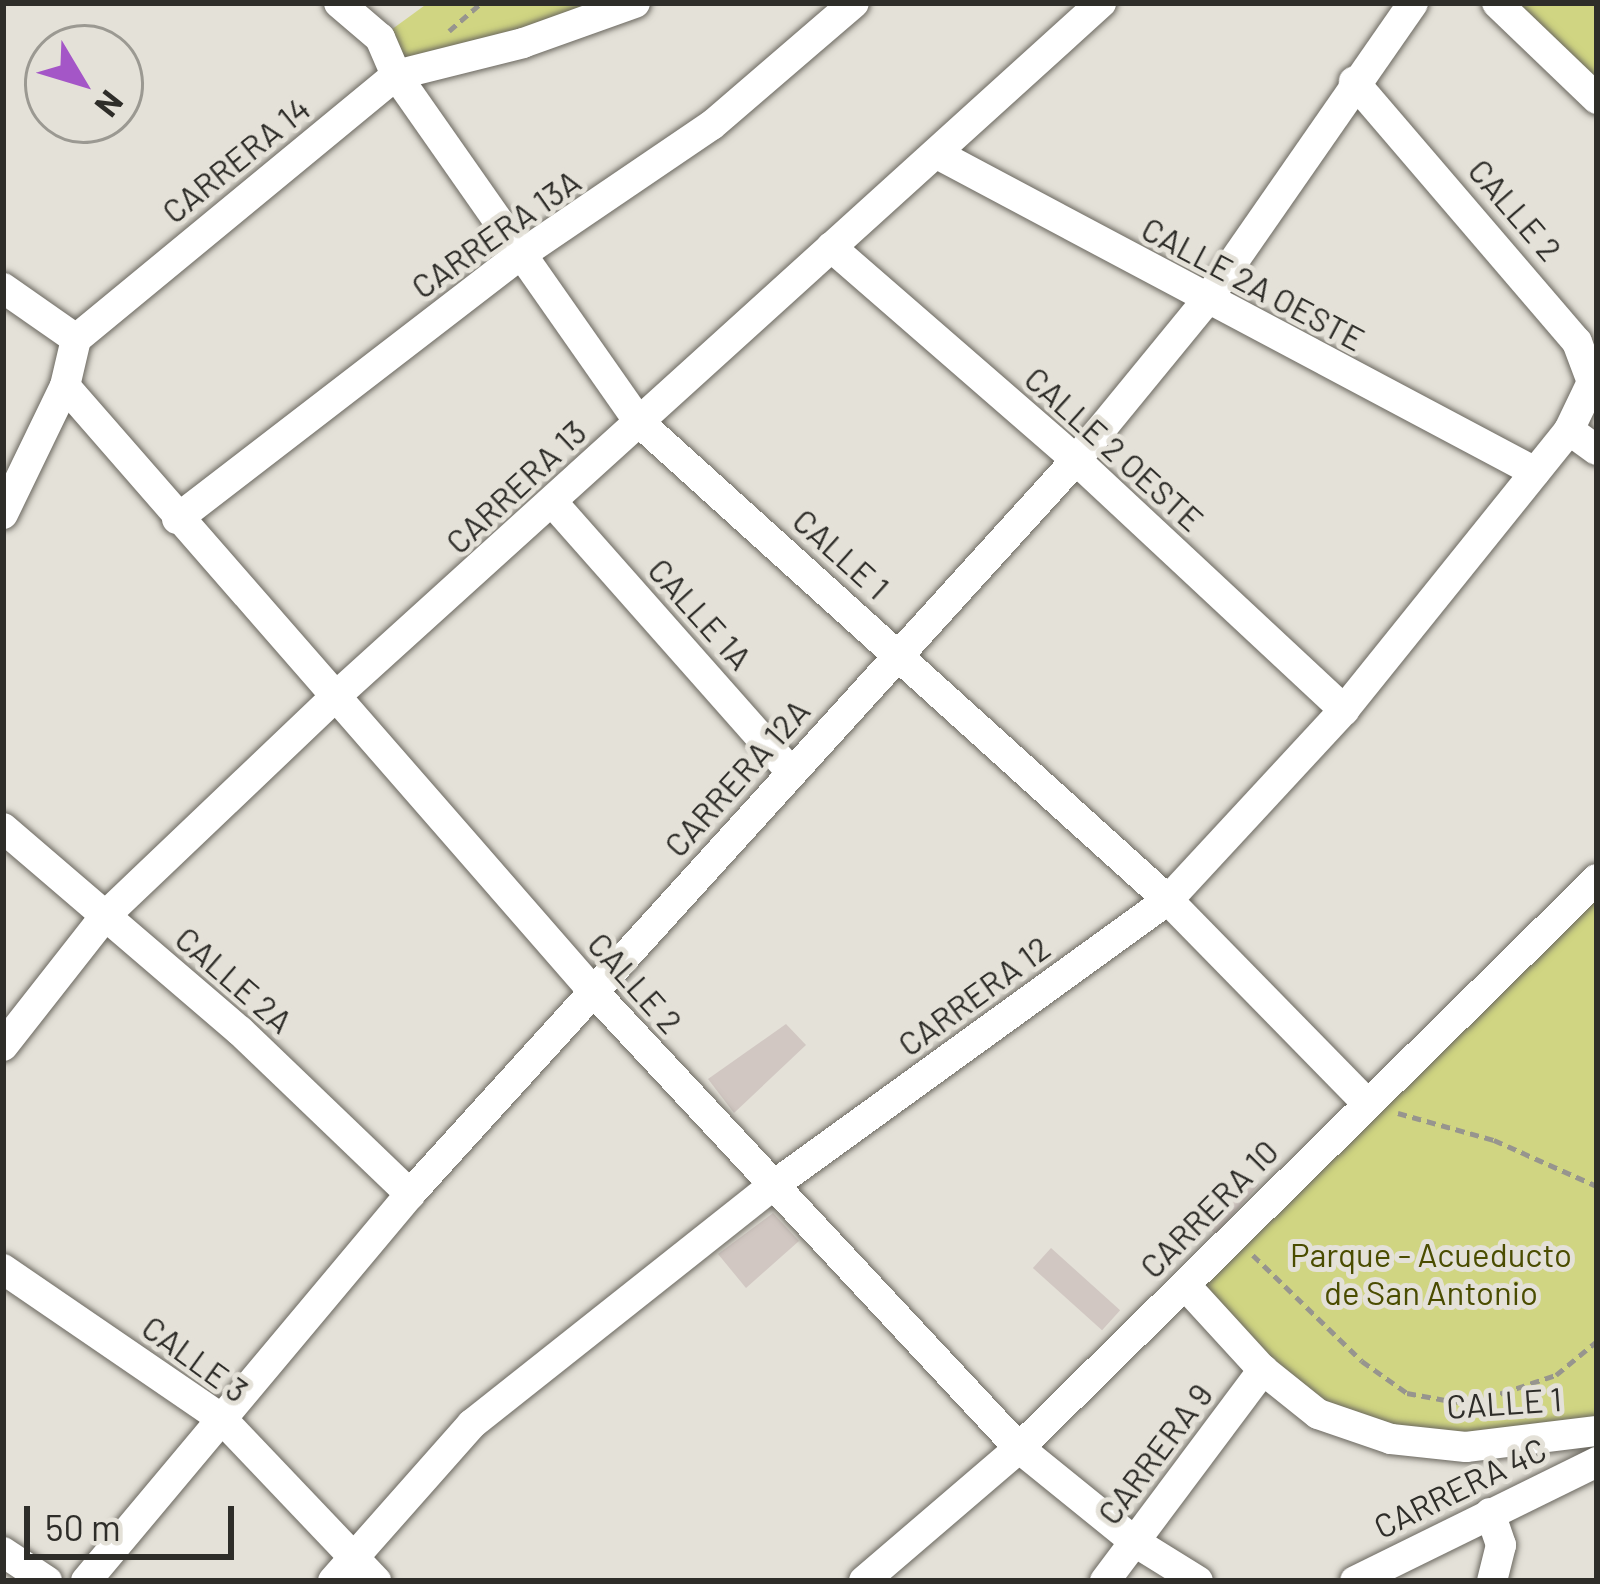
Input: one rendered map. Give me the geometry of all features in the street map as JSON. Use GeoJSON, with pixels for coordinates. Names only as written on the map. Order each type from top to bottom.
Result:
{"type":"FeatureCollection","features":[{"type":"Feature","properties":{"kind":"street","name":"CALLE 1"},"geometry":{"type":"LineString","coordinates":[[339,3],[380,38],[396,76],[639,422],[1168,900],[1365,1101]]}},
{"type":"Feature","properties":{"kind":"street"},"geometry":{"type":"LineString","coordinates":[[376,3],[380,38]]}},
{"type":"Feature","properties":{"kind":"street","name":"CARRERA 14"},"geometry":{"type":"LineString","coordinates":[[76,339],[396,76],[523,44],[635,3]]}},
{"type":"Feature","properties":{"kind":"street","name":"CARRERA 13A"},"geometry":{"type":"LineString","coordinates":[[177,519],[519,256],[712,125],[854,3]]}},
{"type":"Feature","properties":{"kind":"street","name":"CARRERA 13"},"geometry":{"type":"LineString","coordinates":[[3,1046],[105,916],[335,697],[554,504],[831,248],[941,156],[1101,3]]}},
{"type":"Feature","properties":{"kind":"street","name":"CARRERA 12A"},"geometry":{"type":"LineString","coordinates":[[86,1581],[410,1194],[1076,460],[1206,302],[1413,3]]}},
{"type":"Feature","properties":{"kind":"street"},"geometry":{"type":"LineString","coordinates":[[1497,3],[1597,99]]}},
{"type":"Feature","properties":{"kind":"street","name":"CALLE 2"},"geometry":{"type":"LineString","coordinates":[[1354,82],[1552,308],[1589,362],[1588,399]]}},
{"type":"Feature","properties":{"kind":"street","name":"CALLE 2A OESTE"},"geometry":{"type":"LineString","coordinates":[[941,156],[1206,302],[1534,472]]}},
{"type":"Feature","properties":{"kind":"street","name":"CALLE 2 OESTE"},"geometry":{"type":"LineString","coordinates":[[831,248],[1076,460],[1344,710]]}},
{"type":"Feature","properties":{"kind":"street"},"geometry":{"type":"LineString","coordinates":[[3,288],[76,339],[65,386],[3,514]]}},
{"type":"Feature","properties":{"kind":"street","name":"CALLE 2"},"geometry":{"type":"LineString","coordinates":[[65,386],[593,991],[1019,1448],[1135,1542],[1198,1581]]}},
{"type":"Feature","properties":{"kind":"street","name":"CARRERA 12"},"geometry":{"type":"LineString","coordinates":[[342,1569],[472,1424],[773,1185],[1168,900],[1344,710],[1569,430],[1588,399]]}},
{"type":"Feature","properties":{"kind":"street"},"geometry":{"type":"LineString","coordinates":[[1569,430],[1597,450]]}},
{"type":"Feature","properties":{"kind":"street","name":"CALLE 1A"},"geometry":{"type":"LineString","coordinates":[[554,504],[791,772]]}},
{"type":"Feature","properties":{"kind":"street","name":"CALLE 2A"},"geometry":{"type":"LineString","coordinates":[[3,828],[240,1031],[410,1194]]}},
{"type":"Feature","properties":{"kind":"street","name":"CARRERA 10"},"geometry":{"type":"LineString","coordinates":[[864,1581],[1019,1448],[1235,1238],[1365,1101],[1597,879]]}},
{"type":"Feature","properties":{"kind":"street","name":"CALLE 3"},"geometry":{"type":"LineString","coordinates":[[3,1269],[220,1418],[342,1569],[376,1581]]}},
{"type":"Feature","properties":{"kind":"street","name":"CALLE 1"},"geometry":{"type":"LineString","coordinates":[[1185,1285],[1263,1370],[1318,1414],[1391,1439],[1466,1447],[1597,1431]]}},
{"type":"Feature","properties":{"kind":"street","name":"CARRERA 9"},"geometry":{"type":"LineString","coordinates":[[1106,1581],[1263,1370]]}},
{"type":"Feature","properties":{"kind":"street","name":"CARRERA 4C"},"geometry":{"type":"LineString","coordinates":[[1355,1581],[1597,1462]]}},
{"type":"Feature","properties":{"kind":"street"},"geometry":{"type":"LineString","coordinates":[[1490,1513],[1501,1545],[1492,1581]]}},
{"type":"Feature","properties":{"kind":"street"},"geometry":{"type":"LineString","coordinates":[[3,1552],[47,1581]]}},
{"type":"Feature","properties":{"kind":"path"},"geometry":{"type":"LineString","coordinates":[[1365,1101],[1494,1140],[1597,1186]]}},
{"type":"Feature","properties":{"kind":"path"},"geometry":{"type":"LineString","coordinates":[[1235,1238],[1362,1361],[1407,1393],[1456,1402],[1502,1393],[1556,1375],[1597,1341]]}},
{"type":"Feature","properties":{"kind":"green space"},"geometry":{"type":"Polygon","coordinates":[[[428,3],[635,3],[396,75],[380,38],[428,3]]]}},
{"type":"Feature","properties":{"kind":"green space"},"geometry":{"type":"Polygon","coordinates":[[[1497,3],[1597,3],[1597,99],[1497,3]]]}},
{"type":"Feature","properties":{"kind":"green space","name":"Parque - Acueducto de San Antonio"},"geometry":{"type":"Polygon","coordinates":[[[1597,879],[1597,1431],[1466,1447],[1318,1414],[1185,1285],[1597,879]]]}},
{"type":"Feature","properties":{"kind":"building"},"geometry":{"type":"Polygon","coordinates":[[[786,1024],[806,1045],[734,1113],[708,1079],[786,1024]]]}},
{"type":"Feature","properties":{"kind":"building"},"geometry":{"type":"Polygon","coordinates":[[[1244,1171],[1259,1184],[1216,1234],[1201,1221],[1244,1171]]]}},
{"type":"Feature","properties":{"kind":"building"},"geometry":{"type":"Polygon","coordinates":[[[773,1213],[799,1241],[746,1288],[718,1254],[773,1213]]]}},
{"type":"Feature","properties":{"kind":"building"},"geometry":{"type":"Polygon","coordinates":[[[1051,1248],[1120,1310],[1102,1330],[1033,1268],[1051,1248]]]}}]}
